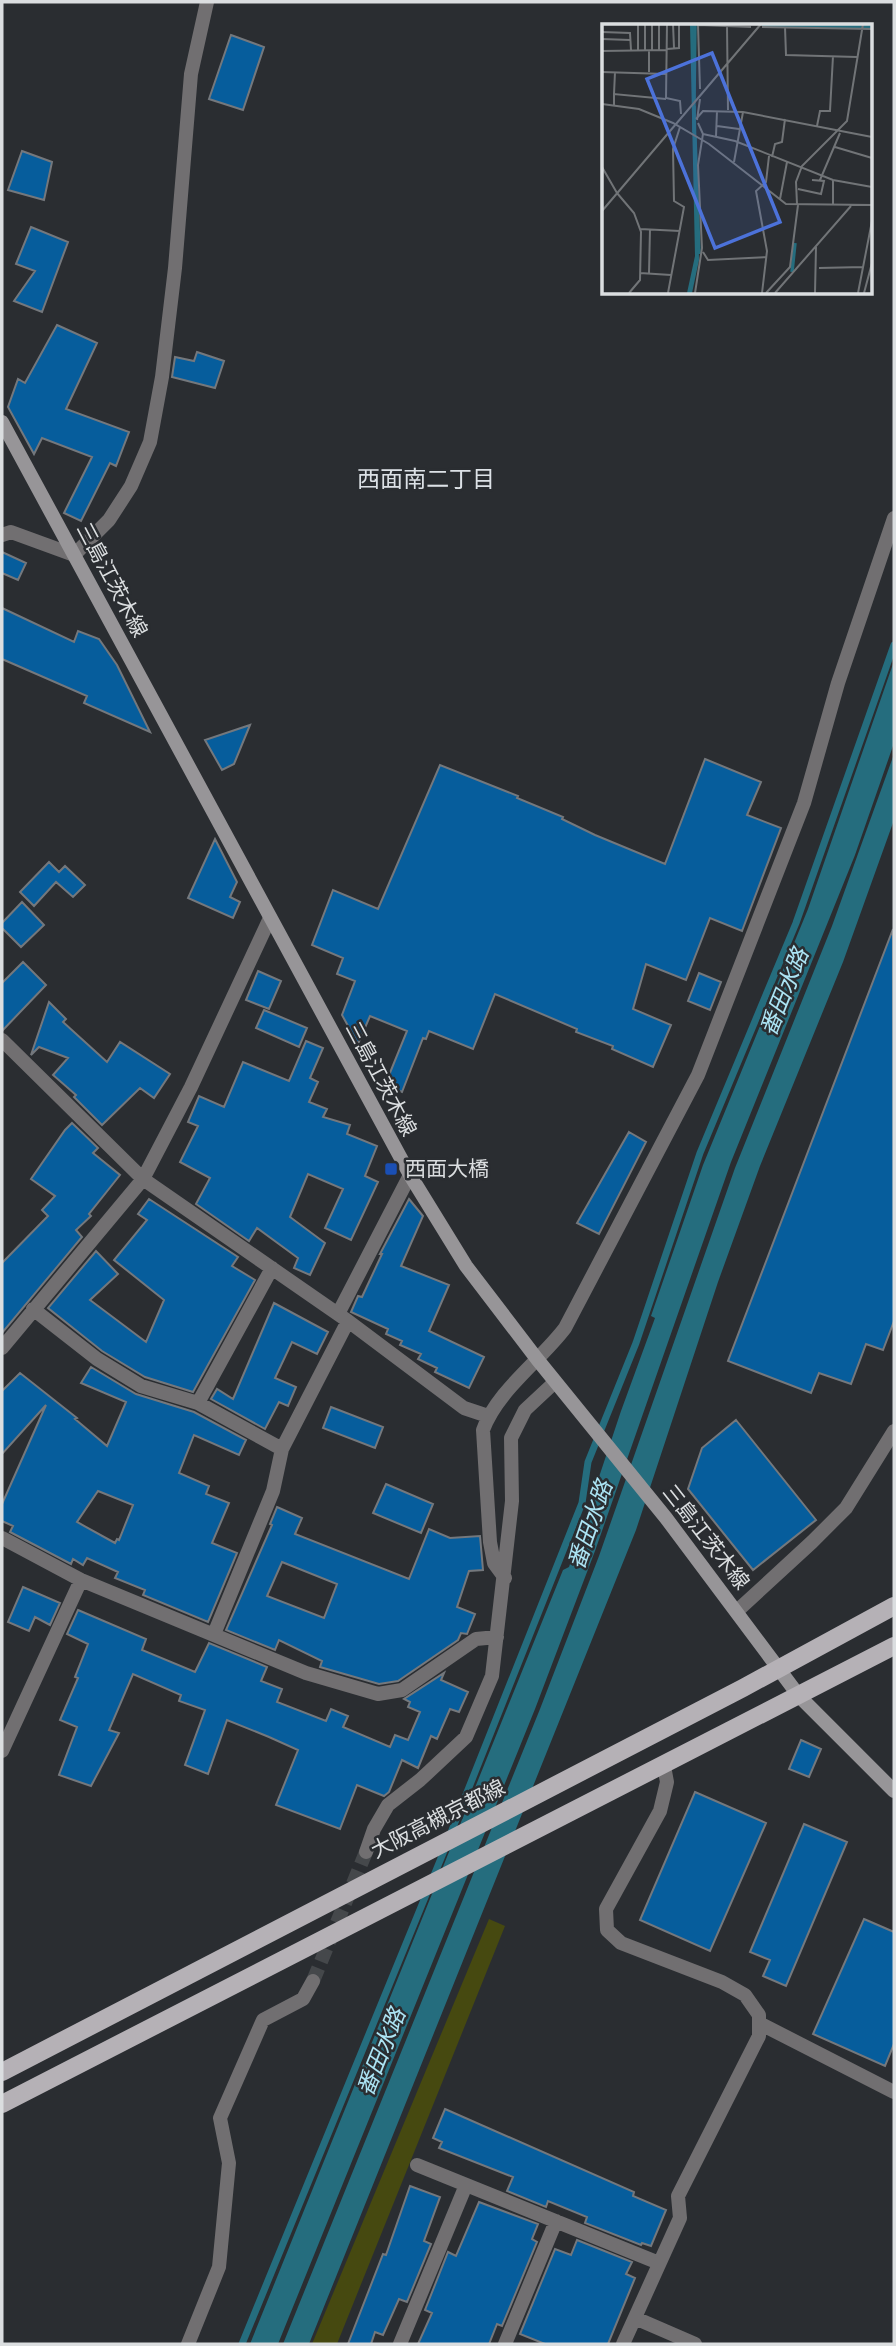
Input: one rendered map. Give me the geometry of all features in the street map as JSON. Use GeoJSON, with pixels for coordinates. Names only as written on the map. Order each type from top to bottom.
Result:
{"type":"FeatureCollection","features":[{"type":"Feature","properties":{"kind":"main road","name":"三島江茨木線"},"geometry":{"type":"LineString","coordinates":[[2,422],[410,1175],[466,1266],[555,1382],[666,1518],[799,1696],[894,1791]]}},
{"type":"Feature","properties":{"kind":"main road","name":"大阪高槻京都線"},"geometry":{"type":"LineString","coordinates":[[2,2072],[894,1606]]}},
{"type":"Feature","properties":{"kind":"main road"},"geometry":{"type":"LineString","coordinates":[[2,2104],[894,1646]]}},
{"type":"Feature","properties":{"kind":"street"},"geometry":{"type":"LineString","coordinates":[[2,535],[10,532],[74,555],[109,520],[131,486],[149,442],[162,377],[175,268],[191,74],[207,2]]}},
{"type":"Feature","properties":{"kind":"street"},"geometry":{"type":"LineString","coordinates":[[505,1578],[494,1563],[490,1542],[483,1430],[488,1416],[537,1359],[550,1349],[565,1328],[698,1076],[804,803],[838,682],[894,518]]}},
{"type":"Feature","properties":{"kind":"street"},"geometry":{"type":"LineString","coordinates":[[2,1348],[143,1179],[191,1087],[271,918]]}},
{"type":"Feature","properties":{"kind":"street"},"geometry":{"type":"LineString","coordinates":[[2,1040],[143,1179],[343,1318],[464,1408],[488,1416]]}},
{"type":"Feature","properties":{"kind":"street"},"geometry":{"type":"LineString","coordinates":[[214,1634],[273,1491],[282,1449],[410,1175]]}},
{"type":"Feature","properties":{"kind":"street"},"geometry":{"type":"LineString","coordinates":[[198,1403],[272,1268]]}},
{"type":"Feature","properties":{"kind":"street"},"geometry":{"type":"LineString","coordinates":[[33,1309],[97,1359],[141,1386],[198,1403],[282,1449]]}},
{"type":"Feature","properties":{"kind":"street"},"geometry":{"type":"LineString","coordinates":[[366,1852],[374,1829],[388,1805],[420,1780],[466,1737],[492,1676],[512,1501],[509,1459],[511,1438],[525,1410],[555,1382]]}},
{"type":"Feature","properties":{"kind":"street"},"geometry":{"type":"LineString","coordinates":[[737,1611],[846,1508],[894,1431]]}},
{"type":"Feature","properties":{"kind":"street"},"geometry":{"type":"LineString","coordinates":[[2,1538],[81,1580],[306,1673],[378,1695],[402,1690],[476,1639],[497,1637]]}},
{"type":"Feature","properties":{"kind":"street"},"geometry":{"type":"LineString","coordinates":[[2,1751],[81,1580]]}},
{"type":"Feature","properties":{"kind":"street"},"geometry":{"type":"LineString","coordinates":[[623,2344],[680,2218],[678,2196],[759,2036],[760,2015],[745,1995],[722,1982],[621,1942],[607,1930],[606,1909],[660,1811],[667,1782],[664,1766]]}},
{"type":"Feature","properties":{"kind":"street"},"geometry":{"type":"LineString","coordinates":[[188,2344],[219,2267],[229,2163],[220,2118],[263,2020],[303,1999],[313,1981]]}},
{"type":"Feature","properties":{"kind":"street"},"geometry":{"type":"LineString","coordinates":[[759,2022],[894,2092]]}},
{"type":"Feature","properties":{"kind":"street"},"geometry":{"type":"LineString","coordinates":[[417,2165],[659,2263]]}},
{"type":"Feature","properties":{"kind":"street"},"geometry":{"type":"LineString","coordinates":[[400,2344],[466,2185]]}},
{"type":"Feature","properties":{"kind":"street"},"geometry":{"type":"LineString","coordinates":[[505,2344],[556,2221]]}},
{"type":"Feature","properties":{"kind":"street"},"geometry":{"type":"LineString","coordinates":[[635,2318],[695,2344]]}},
{"type":"Feature","properties":{"kind":"shaded area"},"geometry":{"type":"Polygon","coordinates":[[[489,1919],[505,1926],[337,2344],[312,2344],[489,1919]]]}},
{"type":"Feature","properties":{"kind":"water","name":"番田水路"},"geometry":{"type":"Polygon","coordinates":[[[894,661],[894,743],[855,855],[731,1162],[595,1551],[535,1709],[278,2344],[250,2344],[563,1570],[569,1567],[655,1318],[651,1316],[703,1165],[808,909],[894,661]]]}},
{"type":"Feature","properties":{"kind":"water"},"geometry":{"type":"Polygon","coordinates":[[[894,754],[894,820],[843,962],[760,1166],[718,1282],[636,1530],[309,2344],[283,2344],[540,1709],[599,1556],[735,1168],[832,926],[894,754]]]}},
{"type":"Feature","properties":{"kind":"building"},"geometry":{"type":"Polygon","coordinates":[[[231,35],[264,47],[243,110],[209,99],[231,35]]]}},
{"type":"Feature","properties":{"kind":"building"},"geometry":{"type":"Polygon","coordinates":[[[22,151],[52,162],[44,200],[8,190],[22,151]]]}},
{"type":"Feature","properties":{"kind":"building"},"geometry":{"type":"Polygon","coordinates":[[[31,227],[68,242],[42,312],[14,301],[35,271],[16,264],[31,227]]]}},
{"type":"Feature","properties":{"kind":"building"},"geometry":{"type":"Polygon","coordinates":[[[57,325],[97,343],[66,409],[129,432],[116,466],[110,463],[81,521],[64,513],[92,457],[42,438],[34,454],[8,407],[18,379],[25,383],[57,325]]]}},
{"type":"Feature","properties":{"kind":"building"},"geometry":{"type":"Polygon","coordinates":[[[197,352],[224,361],[215,388],[172,377],[175,357],[194,361],[197,352]]]}},
{"type":"Feature","properties":{"kind":"building"},"geometry":{"type":"Polygon","coordinates":[[[2,552],[26,563],[18,580],[2,573],[2,552]]]}},
{"type":"Feature","properties":{"kind":"building"},"geometry":{"type":"Polygon","coordinates":[[[2,608],[74,642],[78,631],[99,639],[117,665],[150,732],[84,703],[87,696],[2,659],[2,608]]]}},
{"type":"Feature","properties":{"kind":"building"},"geometry":{"type":"Polygon","coordinates":[[[250,725],[234,764],[222,770],[205,740],[250,725]]]}},
{"type":"Feature","properties":{"kind":"building"},"geometry":{"type":"Polygon","coordinates":[[[705,759],[761,782],[747,815],[781,828],[742,931],[710,918],[686,980],[646,964],[633,1009],[671,1025],[653,1067],[612,1049],[613,1046],[576,1032],[577,1029],[495,994],[473,1049],[429,1031],[426,1039],[423,1038],[402,1092],[385,1085],[407,1031],[370,1016],[358,1044],[342,1015],[355,981],[337,974],[343,958],[312,945],[333,890],[378,909],[440,765],[518,796],[517,798],[563,817],[562,819],[595,835],[665,864],[705,759]]]}},
{"type":"Feature","properties":{"kind":"building"},"geometry":{"type":"Polygon","coordinates":[[[215,839],[237,882],[230,897],[240,902],[233,918],[188,898],[215,839]]]}},
{"type":"Feature","properties":{"kind":"building"},"geometry":{"type":"Polygon","coordinates":[[[49,862],[59,872],[65,866],[85,885],[73,897],[56,882],[34,906],[20,892],[49,862]]]}},
{"type":"Feature","properties":{"kind":"building"},"geometry":{"type":"Polygon","coordinates":[[[22,902],[44,925],[21,947],[2,928],[2,923],[22,902]]]}},
{"type":"Feature","properties":{"kind":"building"},"geometry":{"type":"Polygon","coordinates":[[[893,929],[894,1321],[883,1350],[866,1344],[851,1384],[819,1373],[811,1393],[728,1361],[893,929]]]}},
{"type":"Feature","properties":{"kind":"building"},"geometry":{"type":"Polygon","coordinates":[[[23,962],[46,985],[2,1031],[2,983],[23,962]]]}},
{"type":"Feature","properties":{"kind":"building"},"geometry":{"type":"Polygon","coordinates":[[[258,971],[281,981],[269,1009],[246,1000],[258,971]]]}},
{"type":"Feature","properties":{"kind":"building"},"geometry":{"type":"Polygon","coordinates":[[[699,973],[721,982],[710,1010],[688,1001],[699,973]]]}},
{"type":"Feature","properties":{"kind":"building"},"geometry":{"type":"Polygon","coordinates":[[[49,1002],[66,1019],[63,1022],[107,1062],[120,1042],[170,1074],[154,1098],[140,1088],[102,1125],[74,1097],[76,1095],[53,1075],[68,1058],[39,1047],[31,1055],[49,1002]]]}},
{"type":"Feature","properties":{"kind":"building"},"geometry":{"type":"Polygon","coordinates":[[[264,1010],[307,1028],[299,1047],[256,1028],[264,1010]]]}},
{"type":"Feature","properties":{"kind":"building"},"geometry":{"type":"Polygon","coordinates":[[[306,1041],[323,1048],[310,1078],[318,1082],[309,1102],[327,1109],[323,1117],[350,1125],[347,1134],[377,1146],[365,1176],[378,1182],[351,1240],[325,1228],[343,1189],[308,1174],[290,1217],[325,1243],[310,1275],[294,1268],[298,1258],[257,1228],[249,1241],[196,1204],[210,1178],[180,1162],[198,1126],[188,1122],[199,1096],[224,1107],[243,1062],[289,1081],[306,1041]]]}},
{"type":"Feature","properties":{"kind":"building"},"geometry":{"type":"Polygon","coordinates":[[[72,1123],[98,1148],[93,1153],[120,1175],[89,1214],[91,1216],[76,1230],[82,1237],[2,1333],[2,1263],[48,1216],[42,1210],[55,1196],[31,1179],[72,1123]]]}},
{"type":"Feature","properties":{"kind":"building"},"geometry":{"type":"Polygon","coordinates":[[[629,1132],[646,1142],[599,1234],[577,1223],[629,1132]]]}},
{"type":"Feature","properties":{"kind":"building"},"geometry":{"type":"Polygon","coordinates":[[[149,1199],[238,1257],[232,1266],[255,1280],[193,1392],[145,1377],[102,1351],[48,1308],[96,1251],[118,1274],[90,1300],[146,1342],[164,1300],[114,1260],[147,1220],[138,1214],[149,1199]]]}},
{"type":"Feature","properties":{"kind":"building"},"geometry":{"type":"Polygon","coordinates":[[[409,1199],[423,1216],[401,1266],[449,1285],[429,1331],[484,1357],[469,1388],[435,1372],[437,1368],[418,1359],[421,1354],[400,1345],[402,1341],[386,1334],[388,1329],[351,1312],[358,1296],[362,1297],[380,1254],[409,1199]]]}},
{"type":"Feature","properties":{"kind":"building"},"geometry":{"type":"Polygon","coordinates":[[[274,1303],[328,1332],[317,1354],[292,1342],[275,1378],[296,1387],[288,1406],[279,1402],[265,1429],[211,1399],[217,1389],[233,1399],[274,1303]]]}},
{"type":"Feature","properties":{"kind":"building"},"geometry":{"type":"Polygon","coordinates":[[[91,1367],[136,1394],[194,1412],[246,1440],[239,1455],[194,1435],[179,1473],[209,1486],[206,1494],[229,1503],[212,1543],[237,1553],[208,1622],[143,1595],[145,1590],[115,1578],[118,1572],[87,1558],[83,1565],[73,1559],[71,1564],[10,1532],[13,1526],[2,1521],[2,1504],[46,1405],[2,1454],[2,1391],[20,1373],[77,1418],[75,1419],[107,1446],[126,1402],[81,1383],[91,1367]],[[98,1491],[77,1522],[115,1543],[119,1540],[133,1505],[98,1491]]]}},
{"type":"Feature","properties":{"kind":"building"},"geometry":{"type":"Polygon","coordinates":[[[331,1407],[383,1427],[375,1448],[323,1428],[331,1407]]]}},
{"type":"Feature","properties":{"kind":"building"},"geometry":{"type":"Polygon","coordinates":[[[736,1420],[816,1520],[753,1570],[688,1489],[702,1448],[736,1420]]]}},
{"type":"Feature","properties":{"kind":"building"},"geometry":{"type":"Polygon","coordinates":[[[386,1484],[433,1504],[421,1533],[373,1513],[386,1484]]]}},
{"type":"Feature","properties":{"kind":"building"},"geometry":{"type":"Polygon","coordinates":[[[277,1507],[302,1518],[295,1534],[409,1579],[429,1529],[450,1538],[480,1536],[483,1570],[469,1571],[457,1607],[475,1614],[467,1634],[461,1633],[458,1640],[398,1681],[379,1684],[320,1667],[322,1661],[279,1640],[275,1650],[226,1630],[272,1525],[270,1524],[277,1507]],[[282,1562],[267,1596],[324,1618],[337,1584],[282,1562]]]}},
{"type":"Feature","properties":{"kind":"building"},"geometry":{"type":"Polygon","coordinates":[[[23,1587],[60,1603],[50,1625],[35,1617],[29,1631],[8,1622],[23,1587]]]}},
{"type":"Feature","properties":{"kind":"building"},"geometry":{"type":"Polygon","coordinates":[[[78,1610],[146,1639],[142,1650],[195,1672],[209,1643],[267,1667],[261,1681],[282,1689],[277,1702],[326,1721],[331,1709],[348,1716],[343,1727],[390,1747],[395,1735],[408,1740],[420,1712],[408,1707],[410,1702],[404,1699],[444,1673],[441,1680],[468,1692],[459,1712],[450,1709],[437,1739],[431,1736],[418,1768],[402,1760],[389,1792],[384,1796],[357,1785],[340,1829],[276,1805],[298,1750],[269,1737],[227,1720],[208,1774],[185,1765],[205,1710],[179,1701],[181,1695],[133,1674],[109,1730],[119,1733],[91,1786],[59,1775],[77,1727],[60,1720],[78,1678],[75,1677],[88,1644],[67,1634],[78,1610]]]}},
{"type":"Feature","properties":{"kind":"building"},"geometry":{"type":"Polygon","coordinates":[[[801,1740],[821,1749],[809,1777],[789,1769],[801,1740]]]}},
{"type":"Feature","properties":{"kind":"building"},"geometry":{"type":"Polygon","coordinates":[[[695,1792],[766,1823],[710,1951],[640,1920],[695,1792]]]}},
{"type":"Feature","properties":{"kind":"building"},"geometry":{"type":"Polygon","coordinates":[[[804,1824],[847,1842],[786,1986],[763,1976],[770,1960],[750,1952],[804,1824]]]}},
{"type":"Feature","properties":{"kind":"building"},"geometry":{"type":"Polygon","coordinates":[[[864,1919],[894,1932],[894,2044],[885,2066],[813,2034],[864,1919]]]}},
{"type":"Feature","properties":{"kind":"building"},"geometry":{"type":"Polygon","coordinates":[[[445,2109],[634,2192],[633,2196],[666,2210],[651,2246],[641,2245],[585,2223],[587,2217],[548,2201],[546,2207],[507,2191],[513,2177],[439,2148],[442,2142],[433,2138],[445,2109]]]}},
{"type":"Feature","properties":{"kind":"building"},"geometry":{"type":"Polygon","coordinates":[[[410,2186],[440,2197],[424,2241],[431,2244],[407,2302],[399,2299],[383,2335],[375,2332],[371,2344],[348,2344],[383,2254],[386,2255],[410,2186]]]}},
{"type":"Feature","properties":{"kind":"building"},"geometry":{"type":"Polygon","coordinates":[[[479,2202],[538,2224],[532,2239],[537,2242],[502,2326],[497,2324],[489,2344],[418,2344],[432,2313],[425,2310],[448,2252],[456,2256],[479,2202]]]}},
{"type":"Feature","properties":{"kind":"building"},"geometry":{"type":"Polygon","coordinates":[[[577,2240],[632,2262],[626,2274],[635,2278],[608,2344],[545,2344],[520,2334],[555,2249],[571,2255],[577,2240]]]}},
{"type":"Feature","properties":{"kind":"waterway","name":"番田水路"},"geometry":{"type":"LineString","coordinates":[[450,1835],[582,1503],[588,1462],[636,1343],[700,1153],[796,923],[894,645]]}},
{"type":"Feature","properties":{"kind":"waterway","name":"番田水路"},"geometry":{"type":"LineString","coordinates":[[242,2344],[446,1846]]}},
{"type":"Feature","properties":{"kind":"tunnel"},"geometry":{"type":"LineString","coordinates":[[313,1981],[366,1852]]}},
{"type":"Feature","properties":{"kind":"place","name":"西面大橋"},"geometry":{"type":"Point","coordinates":[391,1169]}},
{"type":"Feature","properties":{"kind":"district","name":"西面南二丁目"},"geometry":{"type":"Point","coordinates":[426,479]}}]}
